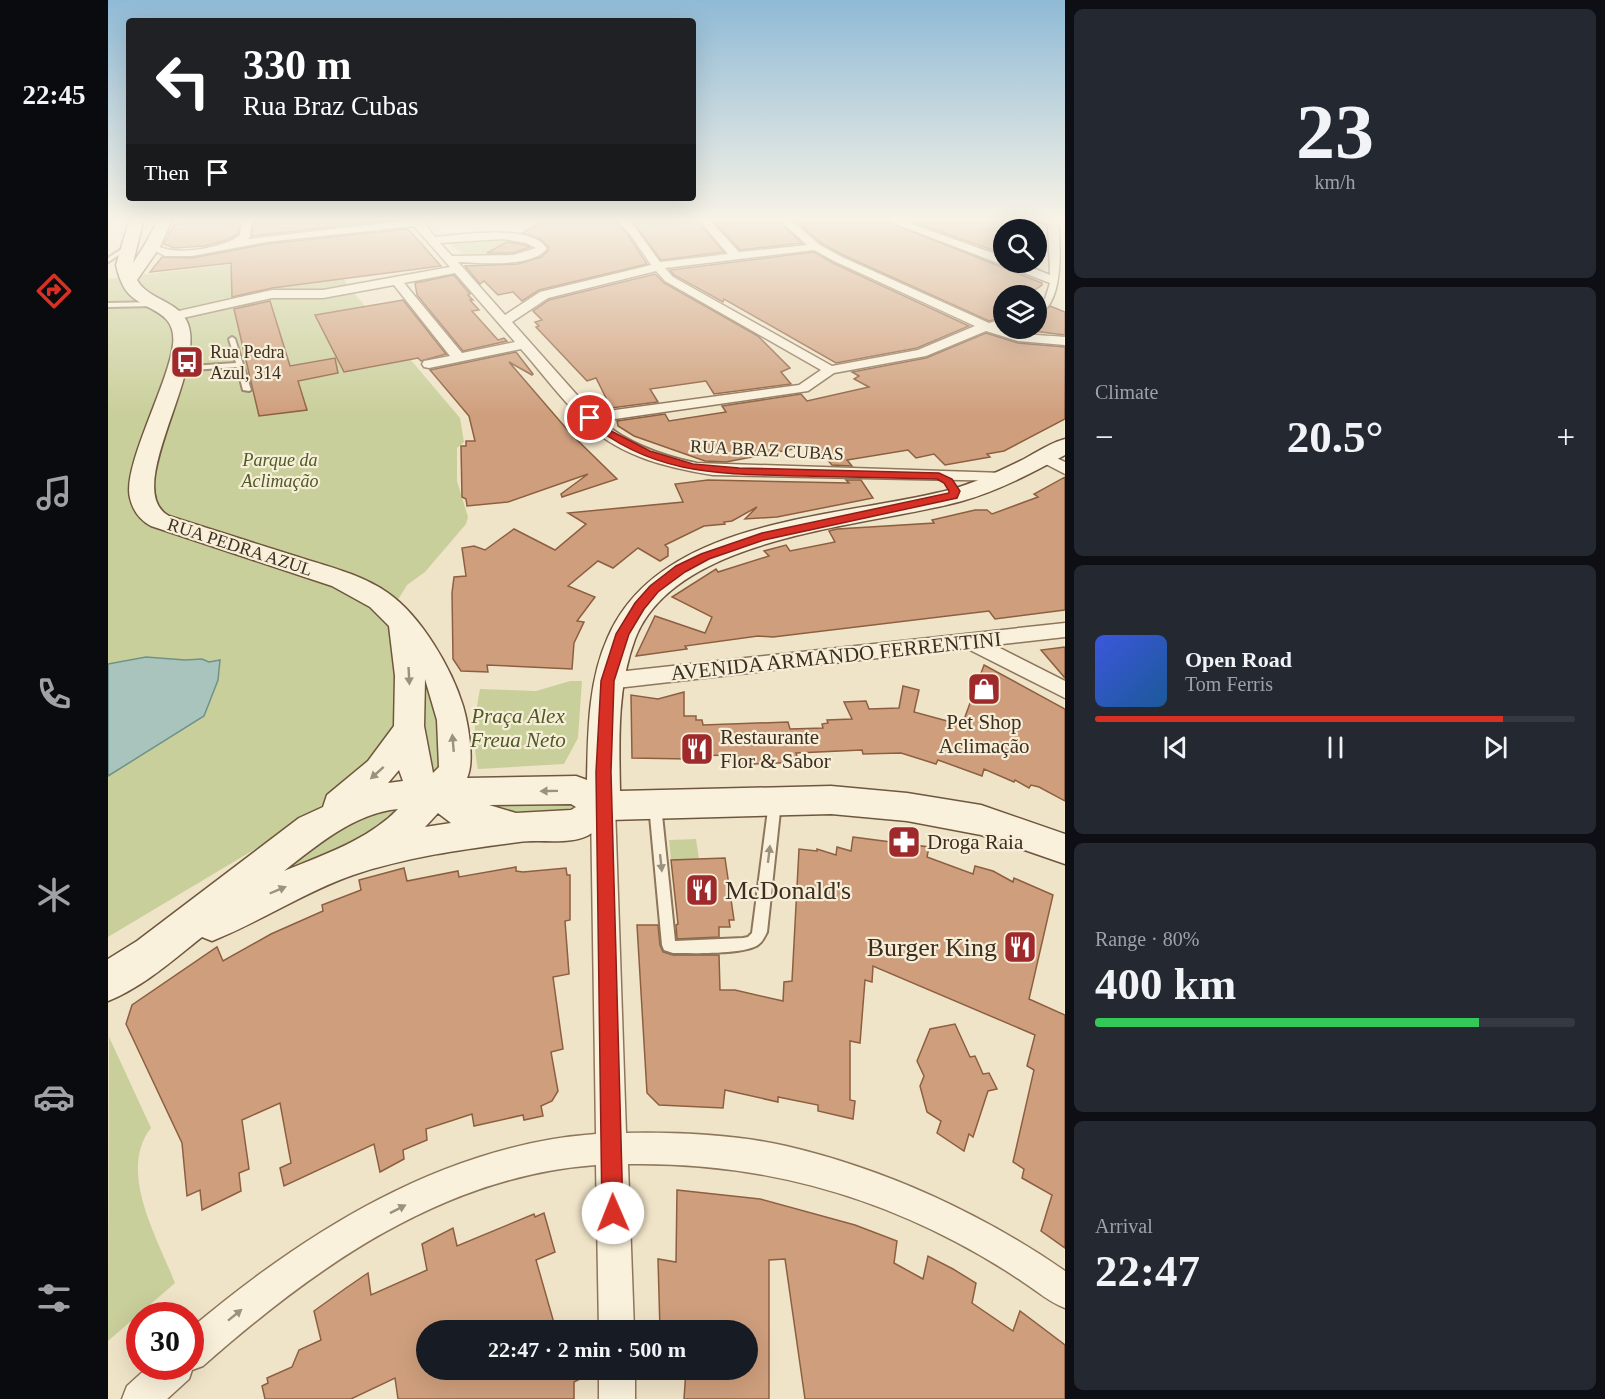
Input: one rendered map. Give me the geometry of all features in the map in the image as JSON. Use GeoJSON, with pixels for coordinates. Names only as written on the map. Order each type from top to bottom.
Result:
{"type":"FeatureCollection","features":[{"type":"Feature","properties":{"kind":"street"},"geometry":{"type":"LineString","coordinates":[[133,285],[165,310],[272,294],[323,294],[380,283]]}},
{"type":"Feature","properties":{"kind":"street"},"geometry":{"type":"LineString","coordinates":[[400,283],[459,358]]}},
{"type":"Feature","properties":{"kind":"street","name":"RUA BRAZ CUBAS"},"geometry":{"type":"LineString","coordinates":[[472,283],[590,418],[610,435],[655,456],[692,467],[946,486]]}},
{"type":"Feature","properties":{"kind":"street"},"geometry":{"type":"LineString","coordinates":[[505,321],[544,295],[593,283]]}},
{"type":"Feature","properties":{"kind":"street"},"geometry":{"type":"LineString","coordinates":[[675,283],[830,370]]}},
{"type":"Feature","properties":{"kind":"street"},"geometry":{"type":"LineString","coordinates":[[894,283],[987,327],[1018,337],[1065,340]]}},
{"type":"Feature","properties":{"kind":"street"},"geometry":{"type":"LineString","coordinates":[[1047,303],[1051,300],[1055,283]]}},
{"type":"Feature","properties":{"kind":"street","name":"RUA PEDRA AZUL"},"geometry":{"type":"LineString","coordinates":[[165,310],[182,334],[177,369],[146,462],[142,486],[143,503],[148,513],[160,521],[341,580],[379,600],[431,662],[442,685],[452,720],[455,769],[453,774],[434,792],[411,821],[399,831],[349,860]]}},
{"type":"Feature","properties":{"kind":"street"},"geometry":{"type":"LineString","coordinates":[[590,418],[808,387],[830,370],[921,353],[993,326]]}},
{"type":"Feature","properties":{"kind":"street"},"geometry":{"type":"LineString","coordinates":[[429,364],[525,344]]}},
{"type":"Feature","properties":{"kind":"street"},"geometry":{"type":"LineString","coordinates":[[616,1320],[603,806],[608,681],[623,634],[639,606],[654,589],[680,569],[725,548],[946,486],[1004,478],[1065,446]]}},
{"type":"Feature","properties":{"kind":"street"},"geometry":{"type":"LineString","coordinates":[[1044,457],[1065,468]]}},
{"type":"Feature","properties":{"kind":"street"},"geometry":{"type":"LineString","coordinates":[[402,627],[410,676],[410,726],[416,775],[423,786],[465,814],[522,827]]}},
{"type":"Feature","properties":{"kind":"street","name":"AVENIDA ARMANDO FERRENTINI"},"geometry":{"type":"LineString","coordinates":[[608,681],[1065,630]]}},
{"type":"Feature","properties":{"kind":"street"},"geometry":{"type":"LineString","coordinates":[[1017,636],[1029,663],[1041,677]]}},
{"type":"Feature","properties":{"kind":"street"},"geometry":{"type":"LineString","coordinates":[[969,641],[1065,690]]}},
{"type":"Feature","properties":{"kind":"street"},"geometry":{"type":"LineString","coordinates":[[108,982],[150,954],[311,829],[382,769],[401,745],[410,726]]}},
{"type":"Feature","properties":{"kind":"street"},"geometry":{"type":"LineString","coordinates":[[311,829],[365,803],[390,796],[434,792],[576,790],[603,806],[831,800],[907,807],[981,820],[1065,849]]}},
{"type":"Feature","properties":{"kind":"street"},"geometry":{"type":"LineString","coordinates":[[150,954],[269,894],[349,860],[428,840],[522,827],[576,825],[603,806]]}},
{"type":"Feature","properties":{"kind":"street"},"geometry":{"type":"LineString","coordinates":[[204,1341],[259,1296],[308,1260],[396,1209],[480,1172],[562,1151],[612,1148],[681,1149],[783,1162],[859,1184],[916,1206],[974,1234],[1033,1268],[1065,1291]]}},
{"type":"Feature","properties":{"kind":"street"},"geometry":{"type":"LineString","coordinates":[[140,1399],[161,1380]]}},
{"type":"Feature","properties":{"kind":"street"},"geometry":{"type":"LineString","coordinates":[[617,1380],[617,1399]]}},
{"type":"Feature","properties":{"kind":"lane"},"geometry":{"type":"LineString","coordinates":[[108,305],[133,285]]}},
{"type":"Feature","properties":{"kind":"lane"},"geometry":{"type":"LineString","coordinates":[[108,305],[165,310]]}},
{"type":"Feature","properties":{"kind":"lane"},"geometry":{"type":"LineString","coordinates":[[232,339],[247,390]]}},
{"type":"Feature","properties":{"kind":"lane"},"geometry":{"type":"LineString","coordinates":[[177,369],[239,365]]}},
{"type":"Feature","properties":{"kind":"lane"},"geometry":{"type":"LineString","coordinates":[[655,805],[669,945],[685,946],[743,944],[752,943],[757,938],[760,932],[776,801]]}},
{"type":"Feature","properties":{"kind":"green space","name":"Parque da Aclimação"},"geometry":{"type":"Polygon","coordinates":[[[108,283],[347,283],[460,418],[464,442],[457,448],[457,481],[468,517],[466,524],[425,572],[407,585],[399,598],[392,625],[410,665],[384,758],[302,821],[108,937],[108,283]]]}},
{"type":"Feature","properties":{"kind":"green space"},"geometry":{"type":"Polygon","coordinates":[[[420,669],[439,705],[439,776],[427,777],[420,669]]]}},
{"type":"Feature","properties":{"kind":"green space","name":"Praça Alex Freua Neto"},"geometry":{"type":"Polygon","coordinates":[[[570,681],[582,681],[578,738],[564,764],[478,769],[475,729],[480,689],[536,691],[570,681]]]}},
{"type":"Feature","properties":{"kind":"green space"},"geometry":{"type":"Polygon","coordinates":[[[403,803],[405,817],[234,898],[333,826],[403,803]]]}},
{"type":"Feature","properties":{"kind":"green space"},"geometry":{"type":"Polygon","coordinates":[[[464,804],[579,805],[582,808],[507,812],[464,804]]]}},
{"type":"Feature","properties":{"kind":"green space"},"geometry":{"type":"Polygon","coordinates":[[[696,839],[699,859],[671,860],[669,840],[696,839]]]}},
{"type":"Feature","properties":{"kind":"green space"},"geometry":{"type":"Polygon","coordinates":[[[109,1037],[151,1128],[142,1145],[138,1164],[139,1184],[151,1226],[175,1283],[153,1302],[126,1302],[126,1325],[108,1341],[109,1037]]]}},
{"type":"Feature","properties":{"kind":"water"},"geometry":{"type":"Polygon","coordinates":[[[146,657],[202,659],[209,662],[220,660],[218,680],[204,716],[108,776],[108,664],[146,657]]]}},
{"type":"Feature","properties":{"kind":"building"},"geometry":{"type":"Polygon","coordinates":[[[232,283],[308,283],[272,288],[232,297],[232,283]]]}},
{"type":"Feature","properties":{"kind":"building"},"geometry":{"type":"Polygon","coordinates":[[[415,283],[461,283],[473,300],[470,300],[479,310],[472,311],[498,340],[504,338],[507,341],[463,351],[417,295],[415,283]]]}},
{"type":"Feature","properties":{"kind":"building"},"geometry":{"type":"Polygon","coordinates":[[[486,283],[567,283],[539,290],[522,301],[513,292],[498,295],[486,283]]]}},
{"type":"Feature","properties":{"kind":"building"},"geometry":{"type":"Polygon","coordinates":[[[617,283],[665,283],[758,336],[790,368],[781,372],[791,384],[714,394],[706,381],[650,389],[658,402],[611,408],[596,378],[587,381],[536,327],[539,326],[535,322],[542,320],[533,311],[549,300],[617,283]]]}},
{"type":"Feature","properties":{"kind":"building"},"geometry":{"type":"Polygon","coordinates":[[[689,283],[877,283],[969,326],[917,348],[836,363],[724,299],[723,302],[689,283]]]}},
{"type":"Feature","properties":{"kind":"building"},"geometry":{"type":"Polygon","coordinates":[[[906,283],[1042,283],[993,285],[993,320],[989,321],[906,283]]]}},
{"type":"Feature","properties":{"kind":"building"},"geometry":{"type":"Polygon","coordinates":[[[403,300],[446,354],[421,361],[418,358],[344,372],[315,315],[403,300]]]}},
{"type":"Feature","properties":{"kind":"building"},"geometry":{"type":"Polygon","coordinates":[[[270,301],[290,366],[335,358],[338,373],[298,381],[307,410],[259,416],[234,309],[270,301]]]}},
{"type":"Feature","properties":{"kind":"building"},"geometry":{"type":"Polygon","coordinates":[[[1050,306],[1065,312],[1065,335],[1047,333],[1047,309],[1050,306]]]}},
{"type":"Feature","properties":{"kind":"building"},"geometry":{"type":"Polygon","coordinates":[[[986,333],[993,335],[993,339],[1065,347],[1065,419],[1004,451],[987,454],[990,457],[945,465],[934,454],[916,458],[908,450],[847,460],[852,466],[832,465],[814,445],[726,462],[705,461],[634,436],[618,426],[617,421],[665,414],[669,421],[726,412],[722,406],[801,394],[807,401],[869,387],[854,379],[859,376],[852,372],[926,358],[986,333]]]}},
{"type":"Feature","properties":{"kind":"building"},"geometry":{"type":"Polygon","coordinates":[[[516,352],[533,374],[509,362],[571,434],[617,479],[562,497],[561,494],[588,474],[508,502],[467,506],[466,499],[462,497],[461,446],[466,446],[466,441],[475,441],[469,416],[430,370],[516,352]]]}},
{"type":"Feature","properties":{"kind":"building"},"geometry":{"type":"Polygon","coordinates":[[[1065,477],[1065,610],[995,619],[989,611],[773,637],[758,636],[685,646],[687,649],[636,656],[655,616],[705,633],[712,617],[672,597],[716,569],[718,572],[769,556],[764,551],[786,545],[790,551],[835,542],[829,531],[837,529],[934,523],[932,520],[975,510],[987,510],[992,514],[1038,497],[1034,494],[1065,477]]]}},
{"type":"Feature","properties":{"kind":"building"},"geometry":{"type":"Polygon","coordinates":[[[708,480],[849,483],[846,480],[861,480],[873,498],[777,517],[745,519],[757,507],[732,521],[724,522],[725,524],[704,526],[665,545],[668,548],[668,556],[660,561],[638,548],[613,568],[598,561],[568,586],[595,597],[577,621],[584,622],[574,643],[572,669],[487,665],[488,672],[461,671],[453,659],[452,593],[454,577],[466,576],[462,548],[474,546],[485,550],[514,529],[555,550],[586,524],[568,513],[683,502],[675,484],[708,480]]]}},
{"type":"Feature","properties":{"kind":"building"},"geometry":{"type":"Polygon","coordinates":[[[1065,647],[1065,678],[1041,650],[1065,647]]]}},
{"type":"Feature","properties":{"kind":"building"},"geometry":{"type":"Polygon","coordinates":[[[984,665],[1065,709],[1065,801],[1039,787],[1031,785],[1029,788],[1015,780],[1014,782],[984,769],[982,776],[938,760],[936,764],[901,753],[863,754],[862,750],[796,753],[799,762],[733,765],[731,755],[688,756],[688,759],[632,758],[631,695],[658,699],[684,692],[684,716],[696,716],[696,720],[702,720],[703,725],[788,722],[790,729],[823,728],[822,724],[828,723],[827,720],[852,719],[844,702],[866,701],[869,709],[899,708],[903,686],[919,690],[914,712],[962,725],[984,665]]]}},
{"type":"Feature","properties":{"kind":"building"},"geometry":{"type":"Polygon","coordinates":[[[853,837],[929,847],[927,857],[973,874],[975,866],[993,871],[1013,882],[1014,878],[1053,895],[1029,999],[1065,1015],[1065,1248],[1041,1231],[1052,1195],[1022,1178],[1024,1169],[1013,1162],[1034,1070],[1027,1066],[1035,1035],[873,966],[872,982],[865,980],[860,1043],[850,1041],[850,1100],[855,1101],[853,1119],[818,1111],[818,1105],[778,1097],[778,1102],[725,1090],[723,1108],[659,1105],[647,1093],[637,925],[658,925],[663,952],[673,955],[719,955],[720,990],[735,990],[783,1001],[784,982],[792,981],[799,849],[817,851],[817,849],[836,855],[837,847],[851,851],[853,837]]]}},
{"type":"Feature","properties":{"kind":"building","name":"McDonald's"},"geometry":{"type":"Polygon","coordinates":[[[725,858],[734,920],[729,920],[730,927],[719,927],[719,937],[677,939],[676,925],[678,924],[671,860],[725,858]]]}},
{"type":"Feature","properties":{"kind":"building"},"geometry":{"type":"Polygon","coordinates":[[[516,867],[516,871],[523,872],[566,868],[567,875],[570,875],[570,920],[565,921],[569,974],[553,977],[563,1049],[551,1052],[558,1091],[552,1101],[541,1106],[543,1116],[524,1120],[523,1115],[474,1126],[472,1114],[426,1129],[427,1140],[403,1150],[404,1159],[380,1172],[374,1144],[284,1186],[280,1168],[291,1163],[280,1103],[242,1120],[249,1169],[239,1173],[241,1191],[202,1210],[200,1190],[187,1196],[182,1143],[126,1024],[132,1005],[217,947],[223,961],[271,934],[323,911],[322,905],[361,890],[359,880],[404,868],[407,881],[458,871],[459,877],[516,867]]]}},
{"type":"Feature","properties":{"kind":"building"},"geometry":{"type":"Polygon","coordinates":[[[955,1024],[970,1057],[975,1056],[983,1074],[989,1073],[997,1089],[988,1091],[973,1137],[969,1134],[964,1151],[937,1133],[941,1121],[927,1112],[920,1086],[924,1076],[917,1061],[930,1029],[955,1024]]]}},
{"type":"Feature","properties":{"kind":"building"},"geometry":{"type":"Polygon","coordinates":[[[677,1190],[760,1199],[855,1225],[897,1241],[894,1263],[923,1279],[928,1256],[976,1283],[972,1303],[1013,1331],[1020,1311],[1065,1345],[1065,1399],[805,1399],[785,1259],[769,1260],[769,1399],[684,1399],[685,1380],[758,1380],[758,1320],[660,1320],[658,1259],[676,1262],[677,1190]]]}},
{"type":"Feature","properties":{"kind":"building"},"geometry":{"type":"Polygon","coordinates":[[[544,1213],[555,1252],[536,1260],[553,1320],[416,1320],[416,1380],[578,1380],[574,1382],[574,1399],[398,1399],[395,1378],[351,1399],[265,1399],[262,1386],[268,1383],[267,1378],[292,1367],[299,1350],[321,1340],[314,1311],[368,1273],[371,1295],[427,1270],[422,1244],[453,1228],[457,1246],[534,1214],[535,1217],[544,1213]]]}},
{"type":"Feature","properties":{"kind":"place","name":"Rua Pedra Azul, 314"},"geometry":{"type":"Point","coordinates":[187,362]}},
{"type":"Feature","properties":{"kind":"place","name":"Pet Shop Aclimação"},"geometry":{"type":"Point","coordinates":[984,689]}},
{"type":"Feature","properties":{"kind":"place","name":"Restaurante Flor & Sabor"},"geometry":{"type":"Point","coordinates":[697,749]}},
{"type":"Feature","properties":{"kind":"place","name":"Droga Raia"},"geometry":{"type":"Point","coordinates":[904,842]}},
{"type":"Feature","properties":{"kind":"place","name":"McDonald's"},"geometry":{"type":"Point","coordinates":[702,890]}},
{"type":"Feature","properties":{"kind":"place","name":"Burger King"},"geometry":{"type":"Point","coordinates":[1020,947]}},
{"type":"Feature","properties":{"kind":"route"},"geometry":{"type":"LineString","coordinates":[[590,418],[610,435],[626,443],[670,462],[692,467],[739,471],[939,476],[948,481],[954,491],[954,496],[762,537],[705,556],[680,569],[654,589],[639,606],[623,634],[608,681],[603,806],[613,1213]]}}]}
